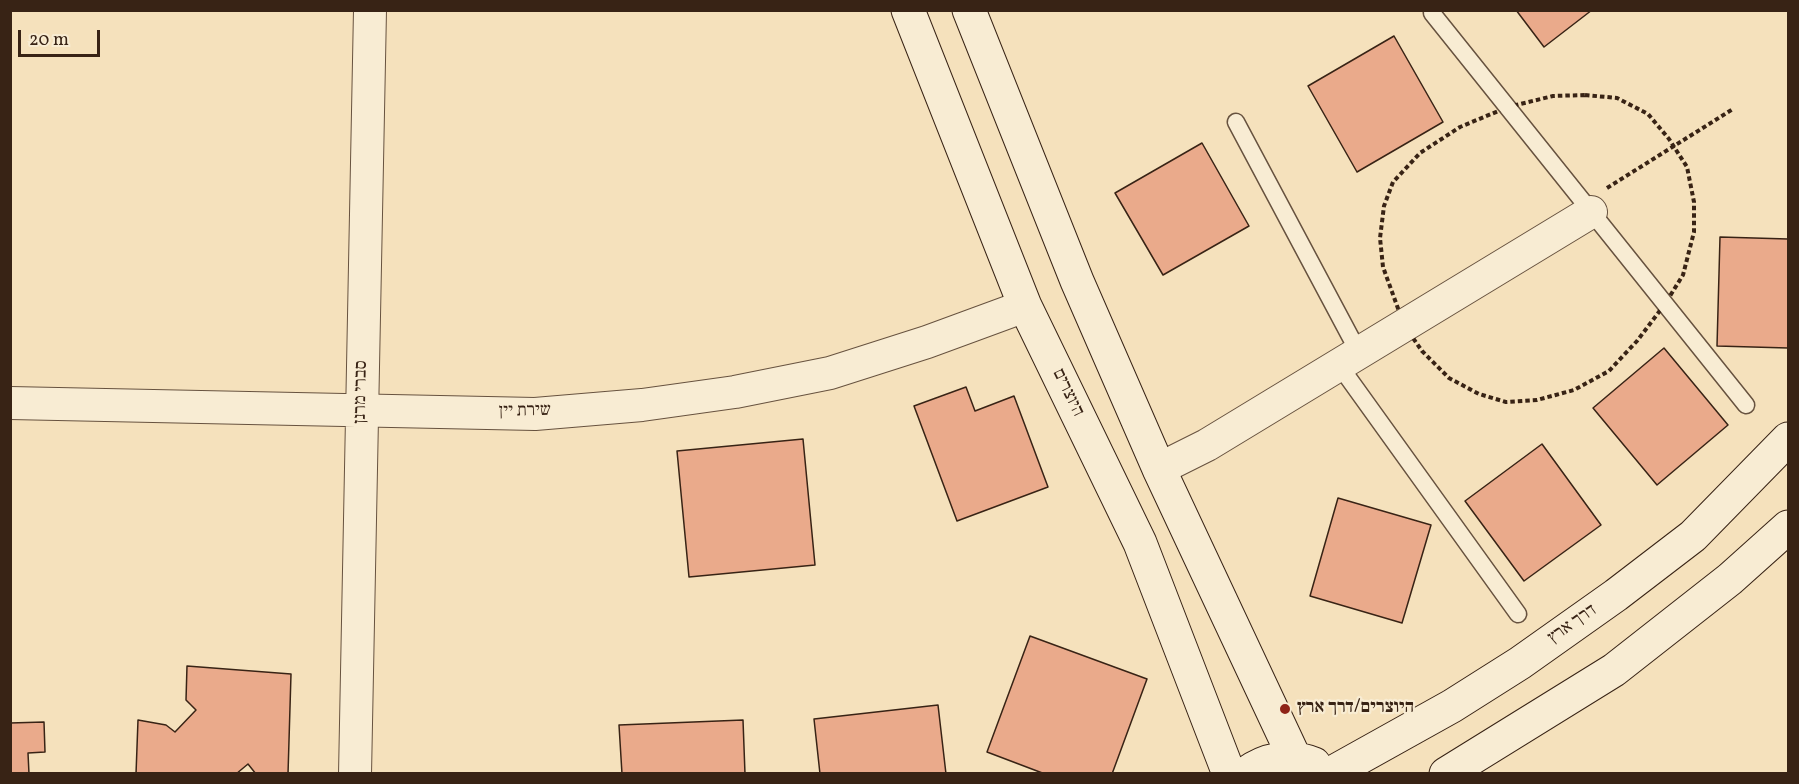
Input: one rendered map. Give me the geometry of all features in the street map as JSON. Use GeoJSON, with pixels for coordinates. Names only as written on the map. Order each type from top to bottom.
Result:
{"type":"FeatureCollection","features":[{"type":"Feature","properties":{"kind":"street","name":"סברי מרנן"},"geometry":{"type":"LineString","coordinates":[[355,774],[370,10]]}},
{"type":"Feature","properties":{"kind":"street","name":"היוצרים"},"geometry":{"type":"LineString","coordinates":[[908,10],[1025,306],[1140,543],[1229,774]]}},
{"type":"Feature","properties":{"kind":"street"},"geometry":{"type":"LineString","coordinates":[[969,10],[1077,281],[1160,469],[1295,759]]}},
{"type":"Feature","properties":{"kind":"street"},"geometry":{"type":"LineString","coordinates":[[1160,469],[1208,445],[1349,359],[1588,207]]}},
{"type":"Feature","properties":{"kind":"street","name":"שירת יין"},"geometry":{"type":"LineString","coordinates":[[10,403],[535,414],[642,405],[735,392],[830,373],[927,342],[1025,306]]}},
{"type":"Feature","properties":{"kind":"street","name":"דרך ארץ"},"geometry":{"type":"LineString","coordinates":[[1329,774],[1452,706],[1520,663],[1616,595],[1693,536],[1788,439]]}},
{"type":"Feature","properties":{"kind":"street"},"geometry":{"type":"LineString","coordinates":[[1446,774],[1614,670],[1730,579],[1788,526]]}},
{"type":"Feature","properties":{"kind":"street"},"geometry":{"type":"LineString","coordinates":[[1245,774],[1261,764],[1278,759],[1295,759],[1308,762],[1329,774]]}},
{"type":"Feature","properties":{"kind":"lane"},"geometry":{"type":"LineString","coordinates":[[1432,13],[1746,405]]}},
{"type":"Feature","properties":{"kind":"lane"},"geometry":{"type":"LineString","coordinates":[[1236,122],[1349,359],[1518,614]]}},
{"type":"Feature","properties":{"kind":"path"},"geometry":{"type":"LineString","coordinates":[[1588,207],[1733,109]]}},
{"type":"Feature","properties":{"kind":"building"},"geometry":{"type":"Polygon","coordinates":[[[1516,10],[1592,10],[1544,47],[1516,10]]]}},
{"type":"Feature","properties":{"kind":"building"},"geometry":{"type":"Polygon","coordinates":[[[1394,36],[1443,122],[1357,172],[1308,86],[1394,36]]]}},
{"type":"Feature","properties":{"kind":"building"},"geometry":{"type":"Polygon","coordinates":[[[1202,143],[1249,226],[1163,275],[1115,193],[1202,143]]]}},
{"type":"Feature","properties":{"kind":"building"},"geometry":{"type":"Polygon","coordinates":[[[1720,237],[1788,239],[1788,348],[1717,346],[1720,237]]]}},
{"type":"Feature","properties":{"kind":"building"},"geometry":{"type":"Polygon","coordinates":[[[1664,348],[1728,425],[1657,485],[1593,408],[1664,348]]]}},
{"type":"Feature","properties":{"kind":"building"},"geometry":{"type":"Polygon","coordinates":[[[966,387],[975,411],[1014,396],[1048,487],[957,521],[914,406],[966,387]]]}},
{"type":"Feature","properties":{"kind":"building"},"geometry":{"type":"Polygon","coordinates":[[[803,439],[815,565],[689,577],[677,451],[803,439]]]}},
{"type":"Feature","properties":{"kind":"building"},"geometry":{"type":"Polygon","coordinates":[[[1542,444],[1601,525],[1524,581],[1465,501],[1542,444]]]}},
{"type":"Feature","properties":{"kind":"building"},"geometry":{"type":"Polygon","coordinates":[[[1338,498],[1431,525],[1402,623],[1310,596],[1338,498]]]}},
{"type":"Feature","properties":{"kind":"building"},"geometry":{"type":"Polygon","coordinates":[[[1030,636],[1147,679],[1112,774],[1045,774],[987,752],[1030,636]]]}},
{"type":"Feature","properties":{"kind":"building"},"geometry":{"type":"Polygon","coordinates":[[[187,666],[291,674],[288,774],[256,774],[248,764],[236,774],[136,774],[138,720],[166,725],[175,732],[196,710],[186,700],[187,666]]]}},
{"type":"Feature","properties":{"kind":"building"},"geometry":{"type":"Polygon","coordinates":[[[938,705],[946,774],[820,774],[814,719],[938,705]]]}},
{"type":"Feature","properties":{"kind":"building"},"geometry":{"type":"Polygon","coordinates":[[[743,720],[745,774],[622,774],[619,725],[743,720]]]}},
{"type":"Feature","properties":{"kind":"building"},"geometry":{"type":"Polygon","coordinates":[[[44,722],[45,752],[28,753],[29,774],[10,774],[10,723],[44,722]]]}},
{"type":"Feature","properties":{"kind":"place","name":"היוצרים/דרך ארץ"},"geometry":{"type":"Point","coordinates":[1285,709]}}]}
